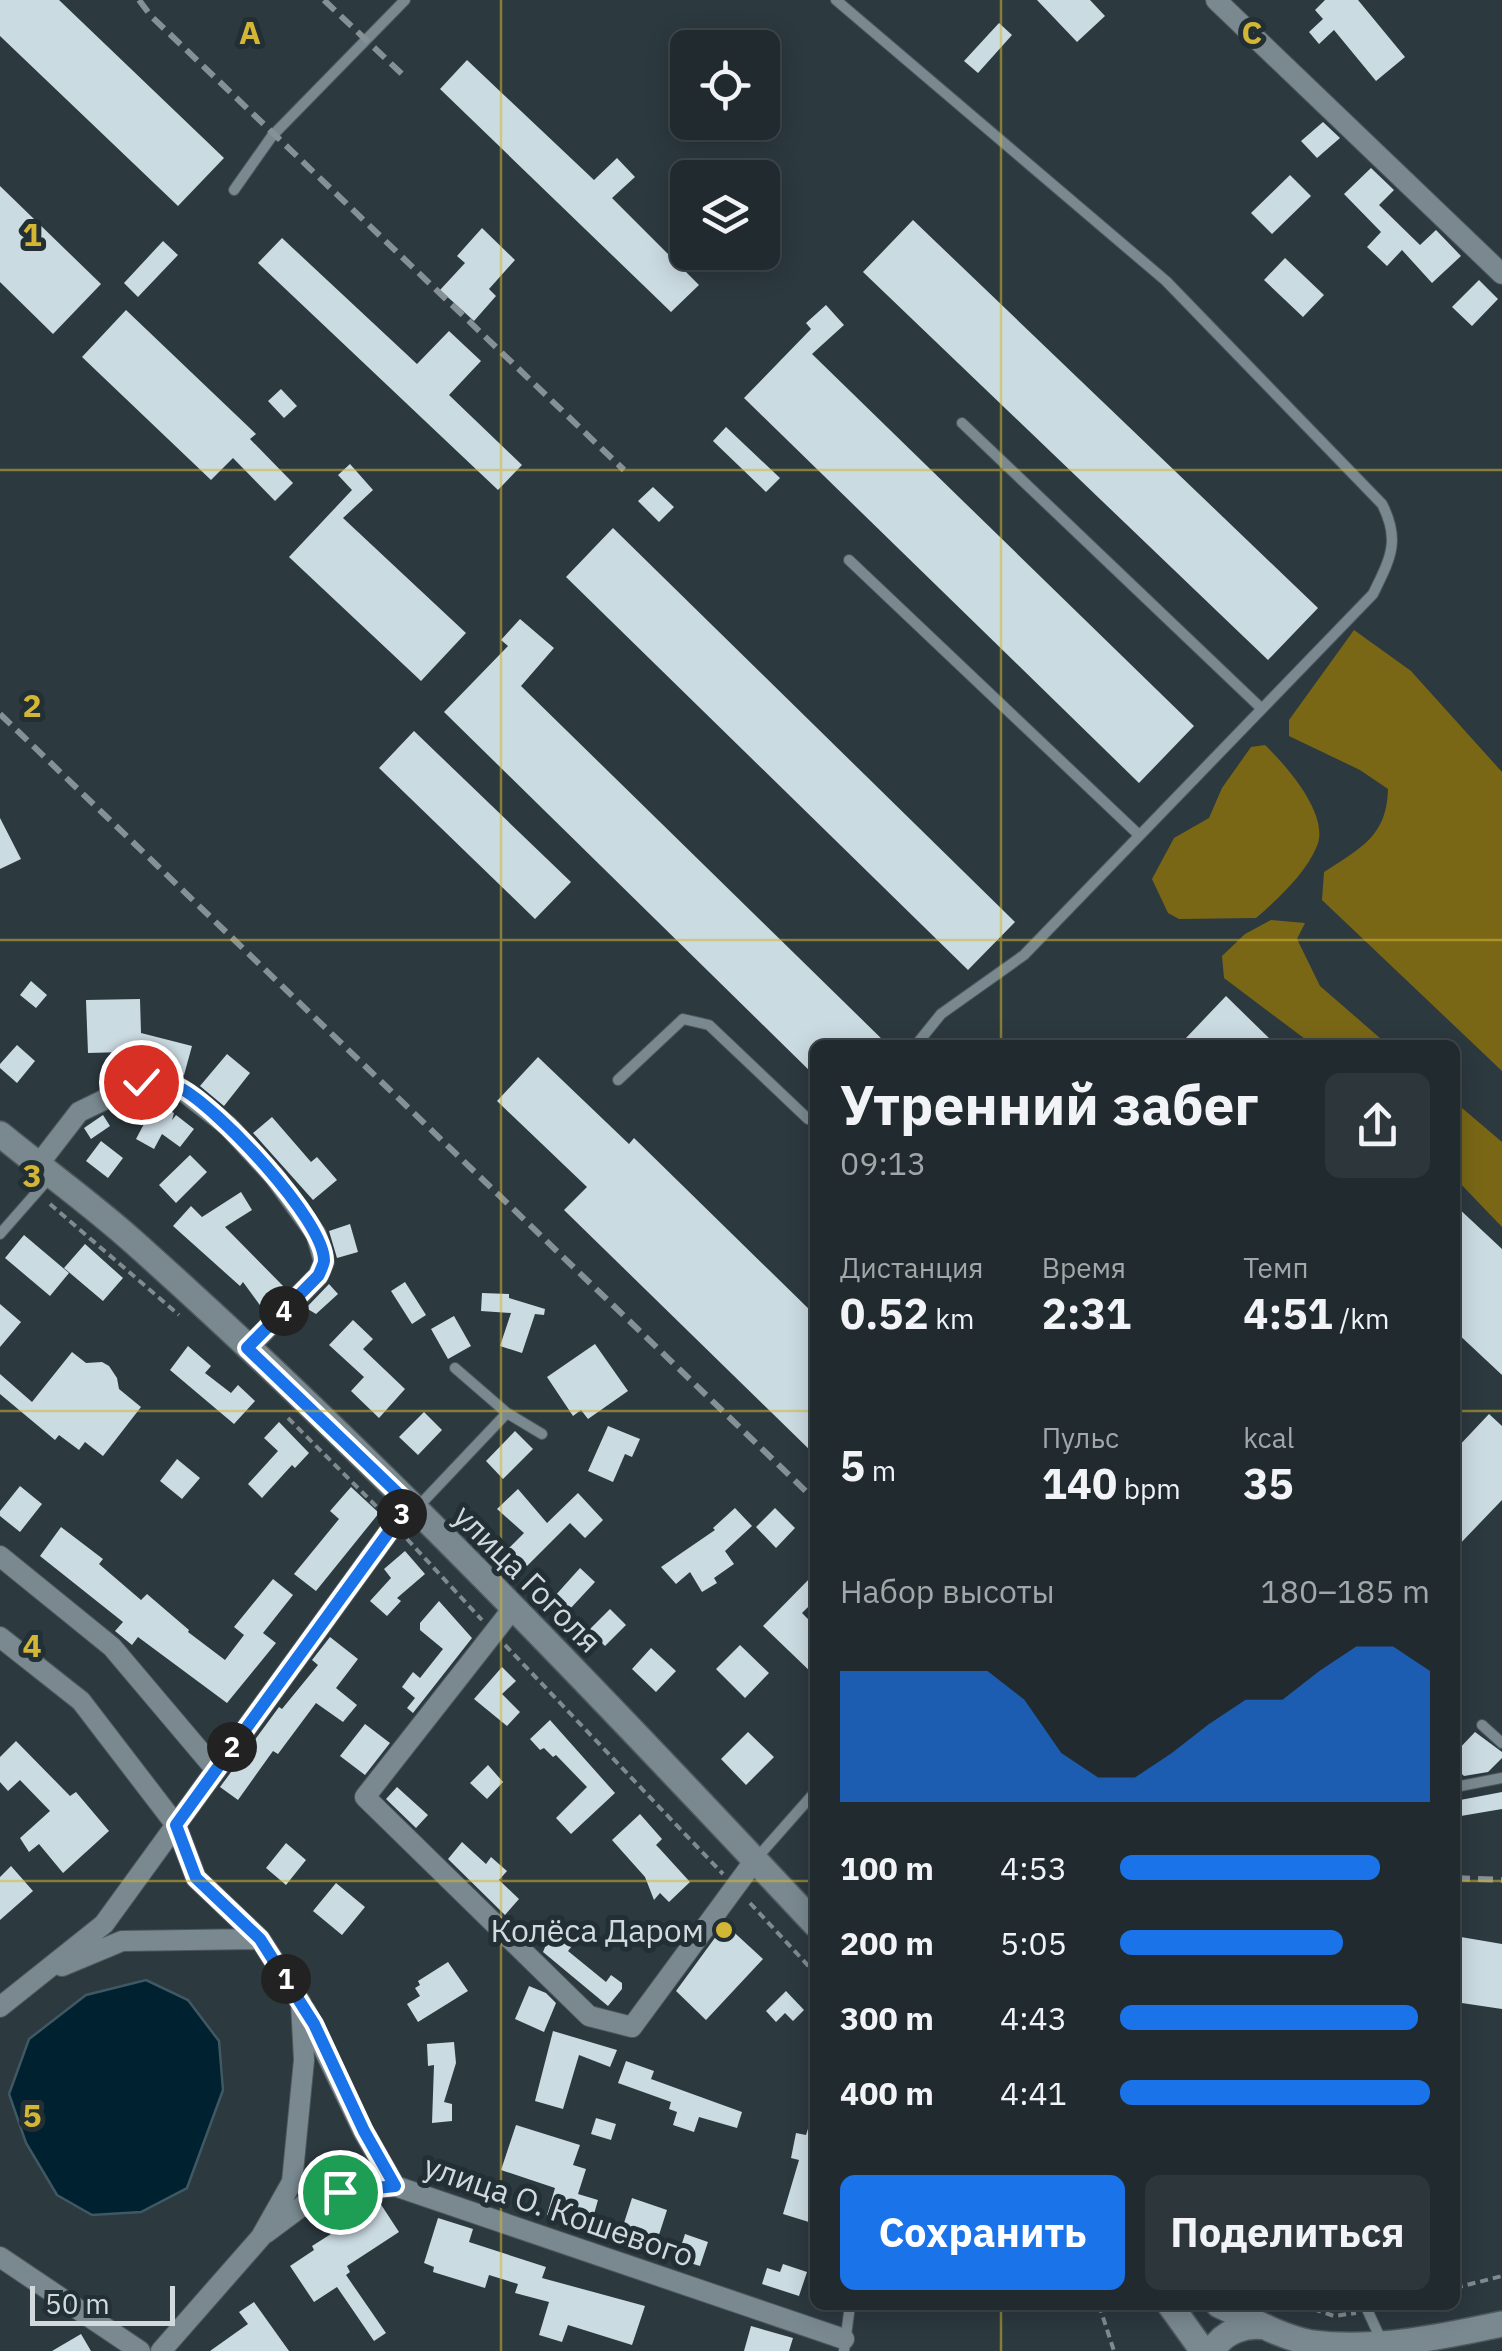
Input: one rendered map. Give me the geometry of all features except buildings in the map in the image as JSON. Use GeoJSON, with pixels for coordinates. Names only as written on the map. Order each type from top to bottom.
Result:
{"type":"FeatureCollection","features":[{"type":"Feature","properties":{"kind":"main road","name":"улица Гоголя"},"geometry":{"type":"LineString","coordinates":[[0,1134],[42,1178],[134,1242],[247,1348],[406,1513],[514,1606],[810,1919]]}},
{"type":"Feature","properties":{"kind":"main road"},"geometry":{"type":"LineString","coordinates":[[1174,2310],[1203,2351]]}},
{"type":"Feature","properties":{"kind":"main road"},"geometry":{"type":"LineString","coordinates":[[1229,2310],[1284,2337]]}},
{"type":"Feature","properties":{"kind":"main road"},"geometry":{"type":"LineString","coordinates":[[1212,2351],[1235,2330],[1253,2325],[1284,2337],[1346,2348],[1402,2346],[1502,2324]]}},
{"type":"Feature","properties":{"kind":"street"},"geometry":{"type":"LineString","coordinates":[[1216,0],[1502,274]]}},
{"type":"Feature","properties":{"kind":"street"},"geometry":{"type":"LineString","coordinates":[[42,1178],[78,1112],[141,1082],[178,1087],[228,1126],[274,1176],[316,1234],[324,1262],[318,1276],[247,1348]]}},
{"type":"Feature","properties":{"kind":"street"},"geometry":{"type":"LineString","coordinates":[[0,2007],[104,1924],[406,1513]]}},
{"type":"Feature","properties":{"kind":"street"},"geometry":{"type":"LineString","coordinates":[[0,1556],[112,1647],[216,1770]]}},
{"type":"Feature","properties":{"kind":"street"},"geometry":{"type":"LineString","coordinates":[[514,1606],[365,1797],[589,2016],[632,2027],[756,1860]]}},
{"type":"Feature","properties":{"kind":"street"},"geometry":{"type":"LineString","coordinates":[[0,1637],[80,1701],[176,1825],[196,1878],[260,1939],[314,2024],[364,2131],[395,2186]]}},
{"type":"Feature","properties":{"kind":"street"},"geometry":{"type":"LineString","coordinates":[[44,1974],[122,1941],[260,1939]]}},
{"type":"Feature","properties":{"kind":"street"},"geometry":{"type":"LineString","coordinates":[[161,2351],[261,2237],[292,2182],[304,2060],[301,2003]]}},
{"type":"Feature","properties":{"kind":"street","name":"улица О. Кошевого"},"geometry":{"type":"LineString","coordinates":[[261,2237],[309,2201],[340,2192],[395,2186],[844,2345]]}},
{"type":"Feature","properties":{"kind":"street"},"geometry":{"type":"LineString","coordinates":[[0,2257],[140,2351]]}},
{"type":"Feature","properties":{"kind":"lane"},"geometry":{"type":"LineString","coordinates":[[234,190],[272,136],[405,0]]}},
{"type":"Feature","properties":{"kind":"lane"},"geometry":{"type":"LineString","coordinates":[[836,0],[1166,281],[1382,504],[1392,524],[1392,556],[1373,594],[1024,956],[941,1014],[920,1040]]}},
{"type":"Feature","properties":{"kind":"lane"},"geometry":{"type":"LineString","coordinates":[[962,423],[1262,709]]}},
{"type":"Feature","properties":{"kind":"lane"},"geometry":{"type":"LineString","coordinates":[[849,560],[1139,835]]}},
{"type":"Feature","properties":{"kind":"lane"},"geometry":{"type":"LineString","coordinates":[[618,1080],[683,1020],[696,1022],[709,1025],[810,1120]]}},
{"type":"Feature","properties":{"kind":"lane"},"geometry":{"type":"LineString","coordinates":[[0,1234],[42,1178]]}},
{"type":"Feature","properties":{"kind":"lane"},"geometry":{"type":"LineString","coordinates":[[455,1368],[507,1413],[542,1434]]}},
{"type":"Feature","properties":{"kind":"lane"},"geometry":{"type":"LineString","coordinates":[[406,1513],[507,1413]]}},
{"type":"Feature","properties":{"kind":"lane"},"geometry":{"type":"LineString","coordinates":[[1482,1725],[1502,1743]]}},
{"type":"Feature","properties":{"kind":"lane"},"geometry":{"type":"LineString","coordinates":[[1460,1786],[1502,1778]]}},
{"type":"Feature","properties":{"kind":"lane"},"geometry":{"type":"LineString","coordinates":[[756,1860],[810,1798]]}},
{"type":"Feature","properties":{"kind":"lane"},"geometry":{"type":"LineString","coordinates":[[844,2345],[849,2310]]}},
{"type":"Feature","properties":{"kind":"lane"},"geometry":{"type":"LineString","coordinates":[[1368,2310],[1402,2346]]}},
{"type":"Feature","properties":{"kind":"path"},"geometry":{"type":"LineString","coordinates":[[42,1178],[178,1315]]}},
{"type":"Feature","properties":{"kind":"path"},"geometry":{"type":"LineString","coordinates":[[288,1418],[406,1513],[494,1633],[810,1967]]}},
{"type":"Feature","properties":{"kind":"path"},"geometry":{"type":"LineString","coordinates":[[1460,2287],[1502,2276]]}},
{"type":"Feature","properties":{"kind":"path"},"geometry":{"type":"LineString","coordinates":[[1101,2310],[1114,2351]]}},
{"type":"Feature","properties":{"kind":"path"},"geometry":{"type":"LineString","coordinates":[[1317,2310],[1334,2316],[1358,2310]]}},
{"type":"Feature","properties":{"kind":"shaded area"},"geometry":{"type":"Polygon","coordinates":[[[1354,630],[1411,671],[1502,772],[1502,1071],[1322,900],[1324,872],[1360,848],[1377,830],[1388,789],[1360,770],[1289,736],[1289,720],[1354,630]]]}},
{"type":"Feature","properties":{"kind":"shaded area"},"geometry":{"type":"Polygon","coordinates":[[[1265,745],[1312,806],[1319,834],[1317,846],[1291,885],[1256,918],[1179,919],[1168,913],[1152,879],[1174,838],[1209,818],[1222,788],[1251,747],[1265,745]]]}},
{"type":"Feature","properties":{"kind":"shaded area"},"geometry":{"type":"Polygon","coordinates":[[[1271,920],[1305,923],[1297,939],[1320,986],[1382,1040],[1306,1040],[1224,978],[1222,956],[1245,934],[1271,920]]]}},
{"type":"Feature","properties":{"kind":"shaded area"},"geometry":{"type":"Polygon","coordinates":[[[1460,1106],[1502,1142],[1502,1227],[1460,1183],[1460,1106]]]}},
{"type":"Feature","properties":{"kind":"water"},"geometry":{"type":"Polygon","coordinates":[[[146,1980],[188,2000],[219,2041],[223,2090],[187,2188],[141,2212],[92,2215],[57,2195],[26,2143],[9,2094],[29,2039],[86,1995],[146,1980]]]}},
{"type":"Feature","properties":{"kind":"railway"},"geometry":{"type":"LineString","coordinates":[[139,0],[151,16],[624,470]]}},
{"type":"Feature","properties":{"kind":"railway"},"geometry":{"type":"LineString","coordinates":[[324,0],[404,76]]}},
{"type":"Feature","properties":{"kind":"railway"},"geometry":{"type":"LineString","coordinates":[[0,714],[810,1495]]}},
{"type":"Feature","properties":{"kind":"railway"},"geometry":{"type":"LineString","coordinates":[[1460,1878],[1502,1880]]}},
{"type":"Feature","properties":{"kind":"place","name":"Колёса Даром"},"geometry":{"type":"Point","coordinates":[724,1930]}},
{"type":"Feature","properties":{"kind":"route"},"geometry":{"type":"LineString","coordinates":[[141,1082],[178,1087],[228,1126],[274,1176],[316,1234],[324,1262],[318,1276],[247,1348],[409,1504],[176,1825],[196,1878],[260,1939],[314,2024],[364,2131],[395,2186],[340,2192]]}}]}
